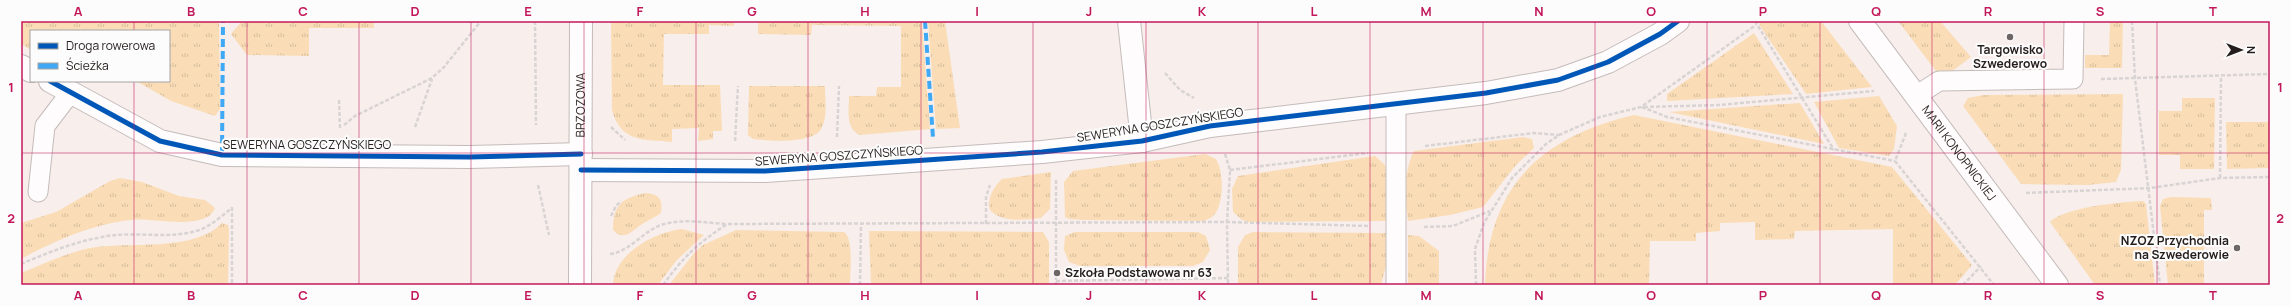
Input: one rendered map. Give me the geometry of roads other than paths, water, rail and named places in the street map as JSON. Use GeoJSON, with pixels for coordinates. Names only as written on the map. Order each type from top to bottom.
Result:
{"type":"FeatureCollection","features":[{"type":"Feature","properties":{"kind":"street","name":"BRZOZOWA"},"geometry":{"type":"LineString","coordinates":[[580,285],[581,21]]}},
{"type":"Feature","properties":{"kind":"street"},"geometry":{"type":"LineString","coordinates":[[1129,21],[1142,140]]}},
{"type":"Feature","properties":{"kind":"street","name":"SEWERYNA GOSZCZYŃSKIEGO"},"geometry":{"type":"LineString","coordinates":[[52,82],[160,140],[222,155],[469,157],[765,171],[1042,152],[1142,140],[1210,126],[1486,93],[1558,80],[1608,62],[1660,34],[1678,21]]}},
{"type":"Feature","properties":{"kind":"street","name":"MARII KONOPNICKIEJ"},"geometry":{"type":"LineString","coordinates":[[1860,21],[2057,285]]}},
{"type":"Feature","properties":{"kind":"street"},"geometry":{"type":"LineString","coordinates":[[21,66],[30,70]]}},
{"type":"Feature","properties":{"kind":"lane"},"geometry":{"type":"LineString","coordinates":[[1916,96],[1939,81],[2073,79],[2074,21]]}},
{"type":"Feature","properties":{"kind":"lane"},"geometry":{"type":"LineString","coordinates":[[38,192],[45,126],[71,92]]}},
{"type":"Feature","properties":{"kind":"lane"},"geometry":{"type":"LineString","coordinates":[[1396,104],[1396,285]]}},
{"type":"Feature","properties":{"kind":"place","name":"Targowisko Szwederowo"},"geometry":{"type":"Point","coordinates":[2010,37]}},
{"type":"Feature","properties":{"kind":"place","name":"NZOZ Przychodnia na Szwederowie"},"geometry":{"type":"Point","coordinates":[2237,248]}},
{"type":"Feature","properties":{"kind":"place","name":"Szkoła Podstawowa nr 63"},"geometry":{"type":"Point","coordinates":[1057,273]}}]}
